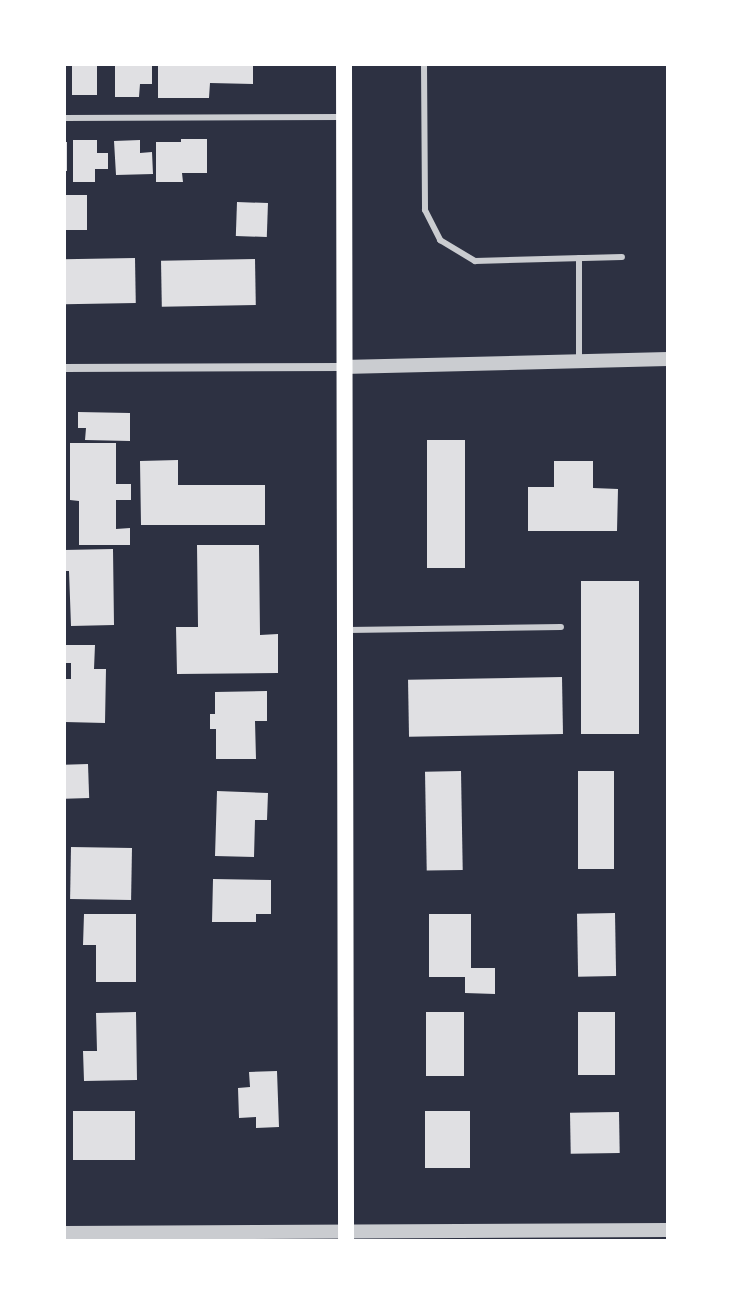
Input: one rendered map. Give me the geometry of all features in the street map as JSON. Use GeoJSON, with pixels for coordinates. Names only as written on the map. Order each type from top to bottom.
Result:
{"type":"FeatureCollection","features":[{"type":"Feature","properties":{"kind":"main road"},"geometry":{"type":"LineString","coordinates":[[344,64],[346,1236]]}},
{"type":"Feature","properties":{"kind":"street"},"geometry":{"type":"LineString","coordinates":[[64,368],[343,367],[668,359]]}},
{"type":"Feature","properties":{"kind":"street"},"geometry":{"type":"LineString","coordinates":[[64,1233],[346,1236],[668,1230]]}},
{"type":"Feature","properties":{"kind":"lane"},"geometry":{"type":"LineString","coordinates":[[424,64],[425,210],[440,240],[462,256],[475,261],[622,257]]}},
{"type":"Feature","properties":{"kind":"lane"},"geometry":{"type":"LineString","coordinates":[[64,118],[344,117]]}},
{"type":"Feature","properties":{"kind":"lane"},"geometry":{"type":"LineString","coordinates":[[579,258],[579,361]]}},
{"type":"Feature","properties":{"kind":"lane"},"geometry":{"type":"LineString","coordinates":[[344,630],[561,627]]}},
{"type":"Feature","properties":{"kind":"building"},"geometry":{"type":"Polygon","coordinates":[[[72,64],[97,64],[97,95],[72,95],[72,64]]]}},
{"type":"Feature","properties":{"kind":"building"},"geometry":{"type":"Polygon","coordinates":[[[115,64],[152,64],[152,84],[140,84],[139,97],[115,97],[115,64]]]}},
{"type":"Feature","properties":{"kind":"building"},"geometry":{"type":"Polygon","coordinates":[[[158,64],[253,64],[253,84],[210,83],[209,98],[158,98],[158,64]]]}},
{"type":"Feature","properties":{"kind":"building"},"geometry":{"type":"Polygon","coordinates":[[[181,139],[207,139],[207,173],[182,173],[183,182],[156,182],[156,142],[181,142],[181,139]]]}},
{"type":"Feature","properties":{"kind":"building"},"geometry":{"type":"Polygon","coordinates":[[[73,140],[97,140],[97,153],[108,153],[108,169],[95,169],[95,182],[73,182],[73,140]]]}},
{"type":"Feature","properties":{"kind":"building"},"geometry":{"type":"Polygon","coordinates":[[[140,140],[140,153],[152,152],[153,174],[116,175],[114,141],[140,140]]]}},
{"type":"Feature","properties":{"kind":"building"},"geometry":{"type":"Polygon","coordinates":[[[64,142],[67,142],[67,171],[64,171],[64,142]]]}},
{"type":"Feature","properties":{"kind":"building"},"geometry":{"type":"Polygon","coordinates":[[[64,195],[87,195],[87,230],[64,230],[64,195]]]}},
{"type":"Feature","properties":{"kind":"building"},"geometry":{"type":"Polygon","coordinates":[[[237,202],[268,203],[267,237],[236,236],[237,202]]]}},
{"type":"Feature","properties":{"kind":"building"},"geometry":{"type":"Polygon","coordinates":[[[135,258],[136,303],[65,304],[64,259],[135,258]]]}},
{"type":"Feature","properties":{"kind":"building"},"geometry":{"type":"Polygon","coordinates":[[[255,259],[256,305],[162,307],[161,261],[255,259]]]}},
{"type":"Feature","properties":{"kind":"building"},"geometry":{"type":"Polygon","coordinates":[[[78,412],[130,413],[130,441],[85,440],[86,428],[78,428],[78,412]]]}},
{"type":"Feature","properties":{"kind":"building"},"geometry":{"type":"Polygon","coordinates":[[[427,440],[465,440],[465,568],[427,568],[427,440]]]}},
{"type":"Feature","properties":{"kind":"building"},"geometry":{"type":"Polygon","coordinates":[[[70,443],[116,443],[116,484],[131,484],[131,500],[116,500],[116,529],[130,528],[130,545],[79,545],[79,501],[70,500],[70,443]]]}},
{"type":"Feature","properties":{"kind":"building"},"geometry":{"type":"Polygon","coordinates":[[[178,460],[178,485],[265,485],[265,525],[141,525],[140,461],[178,460]]]}},
{"type":"Feature","properties":{"kind":"building"},"geometry":{"type":"Polygon","coordinates":[[[554,461],[593,461],[593,488],[618,489],[617,531],[528,531],[528,487],[554,487],[554,461]]]}},
{"type":"Feature","properties":{"kind":"building"},"geometry":{"type":"Polygon","coordinates":[[[197,545],[259,545],[260,635],[278,634],[278,673],[177,674],[176,627],[198,627],[197,545]]]}},
{"type":"Feature","properties":{"kind":"building"},"geometry":{"type":"Polygon","coordinates":[[[113,549],[114,625],[71,626],[69,571],[64,571],[64,550],[113,549]]]}},
{"type":"Feature","properties":{"kind":"building"},"geometry":{"type":"Polygon","coordinates":[[[581,581],[639,581],[639,734],[581,734],[581,581]]]}},
{"type":"Feature","properties":{"kind":"building"},"geometry":{"type":"Polygon","coordinates":[[[64,645],[95,645],[94,669],[106,669],[105,723],[65,722],[65,679],[71,679],[71,663],[64,663],[64,645]]]}},
{"type":"Feature","properties":{"kind":"building"},"geometry":{"type":"Polygon","coordinates":[[[562,677],[563,734],[409,737],[408,680],[562,677]]]}},
{"type":"Feature","properties":{"kind":"building"},"geometry":{"type":"Polygon","coordinates":[[[267,691],[267,721],[255,721],[256,759],[216,759],[216,729],[210,729],[210,714],[215,714],[215,692],[267,691]]]}},
{"type":"Feature","properties":{"kind":"building"},"geometry":{"type":"Polygon","coordinates":[[[88,764],[89,798],[65,799],[64,765],[88,764]]]}},
{"type":"Feature","properties":{"kind":"building"},"geometry":{"type":"Polygon","coordinates":[[[461,771],[463,870],[427,871],[425,772],[461,771]]]}},
{"type":"Feature","properties":{"kind":"building"},"geometry":{"type":"Polygon","coordinates":[[[578,771],[614,771],[614,869],[578,869],[578,771]]]}},
{"type":"Feature","properties":{"kind":"building"},"geometry":{"type":"Polygon","coordinates":[[[217,791],[268,793],[267,820],[255,820],[254,857],[215,856],[217,791]]]}},
{"type":"Feature","properties":{"kind":"building"},"geometry":{"type":"Polygon","coordinates":[[[71,847],[132,848],[131,900],[70,899],[71,847]]]}},
{"type":"Feature","properties":{"kind":"building"},"geometry":{"type":"Polygon","coordinates":[[[213,879],[271,880],[271,914],[256,914],[256,922],[212,922],[213,879]]]}},
{"type":"Feature","properties":{"kind":"building"},"geometry":{"type":"Polygon","coordinates":[[[615,913],[616,976],[578,977],[577,914],[615,913]]]}},
{"type":"Feature","properties":{"kind":"building"},"geometry":{"type":"Polygon","coordinates":[[[84,914],[136,914],[136,982],[96,982],[96,945],[83,945],[84,914]]]}},
{"type":"Feature","properties":{"kind":"building"},"geometry":{"type":"Polygon","coordinates":[[[429,914],[471,914],[471,968],[495,968],[495,994],[465,993],[465,977],[429,977],[429,914]]]}},
{"type":"Feature","properties":{"kind":"building"},"geometry":{"type":"Polygon","coordinates":[[[136,1012],[137,1080],[84,1081],[83,1051],[97,1051],[96,1013],[136,1012]]]}},
{"type":"Feature","properties":{"kind":"building"},"geometry":{"type":"Polygon","coordinates":[[[426,1012],[464,1012],[464,1076],[426,1076],[426,1012]]]}},
{"type":"Feature","properties":{"kind":"building"},"geometry":{"type":"Polygon","coordinates":[[[578,1012],[615,1012],[615,1075],[578,1075],[578,1012]]]}},
{"type":"Feature","properties":{"kind":"building"},"geometry":{"type":"Polygon","coordinates":[[[277,1071],[279,1127],[256,1128],[256,1117],[239,1118],[238,1088],[250,1087],[249,1072],[277,1071]]]}},
{"type":"Feature","properties":{"kind":"building"},"geometry":{"type":"Polygon","coordinates":[[[73,1111],[135,1111],[135,1160],[73,1160],[73,1111]]]}},
{"type":"Feature","properties":{"kind":"building"},"geometry":{"type":"Polygon","coordinates":[[[425,1111],[470,1111],[470,1168],[425,1168],[425,1111]]]}},
{"type":"Feature","properties":{"kind":"building"},"geometry":{"type":"Polygon","coordinates":[[[619,1112],[620,1153],[571,1154],[570,1113],[619,1112]]]}}]}
